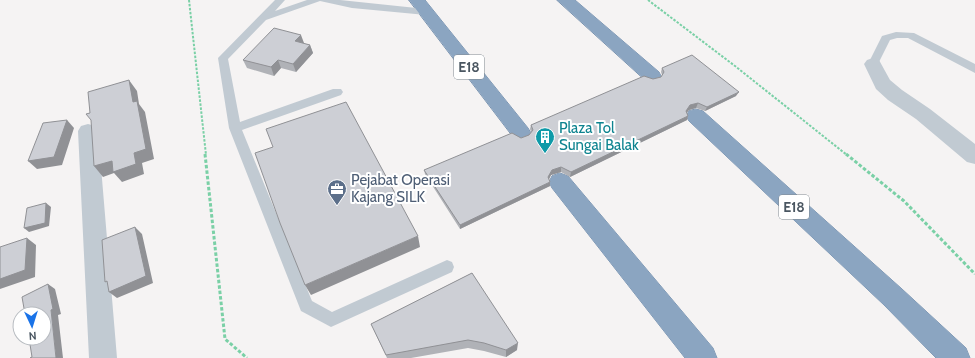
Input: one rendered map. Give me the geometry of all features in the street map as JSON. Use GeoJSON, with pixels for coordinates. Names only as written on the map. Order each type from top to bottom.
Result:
{"type":"FeatureCollection","features":[{"type":"Feature","properties":{"kind":"highway"},"geometry":{"type":"LineString","coordinates":[[565,0],[652,76]]}},
{"type":"Feature","properties":{"kind":"highway","name":"E18"},"geometry":{"type":"LineString","coordinates":[[422,6],[521,133]]}},
{"type":"Feature","properties":{"kind":"highway","name":"E18"},"geometry":{"type":"LineString","coordinates":[[696,116],[887,292],[956,358]]}},
{"type":"Feature","properties":{"kind":"highway"},"geometry":{"type":"LineString","coordinates":[[560,182],[703,358]]}},
{"type":"Feature","properties":{"kind":"street"},"geometry":{"type":"LineString","coordinates":[[873,64],[883,84],[895,95],[923,114],[975,156]]}},
{"type":"Feature","properties":{"kind":"street"},"geometry":{"type":"LineString","coordinates":[[88,131],[103,358]]}},
{"type":"Feature","properties":{"kind":"lane"},"geometry":{"type":"LineString","coordinates":[[280,0],[223,58],[235,128],[306,306],[331,320],[447,267]]}},
{"type":"Feature","properties":{"kind":"lane"},"geometry":{"type":"LineString","coordinates":[[263,18],[316,0]]}},
{"type":"Feature","properties":{"kind":"lane"},"geometry":{"type":"LineString","coordinates":[[324,0],[352,5],[422,6]]}},
{"type":"Feature","properties":{"kind":"lane"},"geometry":{"type":"LineString","coordinates":[[873,64],[886,38],[910,35],[975,69]]}},
{"type":"Feature","properties":{"kind":"lane"},"geometry":{"type":"LineString","coordinates":[[235,128],[337,92]]}},
{"type":"Feature","properties":{"kind":"path"},"geometry":{"type":"LineString","coordinates":[[189,0],[225,339],[247,358]]}},
{"type":"Feature","properties":{"kind":"path"},"geometry":{"type":"LineString","coordinates":[[648,0],[735,66],[904,201],[975,274]]}},
{"type":"Feature","properties":{"kind":"building"},"geometry":{"type":"Polygon","coordinates":[[[274,28],[301,35],[295,41],[310,45],[293,64],[278,60],[271,67],[243,60],[274,28]]]}},
{"type":"Feature","properties":{"kind":"building","name":"Plaza Tol Sungai Balak"},"geometry":{"type":"Polygon","coordinates":[[[692,55],[739,92],[707,107],[698,103],[690,105],[686,111],[688,116],[571,172],[561,167],[552,170],[548,177],[550,182],[460,225],[424,170],[512,133],[521,138],[529,135],[533,130],[531,125],[644,76],[653,79],[661,77],[664,72],[662,68],[692,55]]]}},
{"type":"Feature","properties":{"kind":"building"},"geometry":{"type":"Polygon","coordinates":[[[129,80],[133,102],[137,101],[146,149],[134,153],[136,164],[113,172],[112,161],[94,166],[91,120],[86,114],[90,113],[88,92],[129,80]]]}},
{"type":"Feature","properties":{"kind":"building","name":"Pejabat Operasi Kajang SILK"},"geometry":{"type":"Polygon","coordinates":[[[346,102],[418,236],[305,285],[280,223],[255,153],[273,147],[266,129],[346,102]]]}},
{"type":"Feature","properties":{"kind":"building"},"geometry":{"type":"Polygon","coordinates":[[[67,120],[54,157],[28,161],[43,123],[67,120]]]}},
{"type":"Feature","properties":{"kind":"building"},"geometry":{"type":"Polygon","coordinates":[[[46,203],[45,223],[24,228],[27,208],[46,203]]]}},
{"type":"Feature","properties":{"kind":"building"},"geometry":{"type":"Polygon","coordinates":[[[135,227],[146,276],[109,292],[107,281],[105,282],[102,240],[135,227]]]}},
{"type":"Feature","properties":{"kind":"building"},"geometry":{"type":"Polygon","coordinates":[[[27,238],[25,270],[0,279],[0,247],[27,238]]]}},
{"type":"Feature","properties":{"kind":"building"},"geometry":{"type":"Polygon","coordinates":[[[472,273],[518,343],[506,350],[468,340],[386,355],[371,324],[472,273]]]}},
{"type":"Feature","properties":{"kind":"building"},"geometry":{"type":"Polygon","coordinates":[[[48,284],[53,309],[52,306],[24,306],[22,297],[48,284]]]}},
{"type":"Feature","properties":{"kind":"building"},"geometry":{"type":"Polygon","coordinates":[[[52,320],[56,358],[30,358],[32,357],[30,346],[52,346],[52,320]]]}},
{"type":"Feature","properties":{"kind":"place","name":"Plaza Tol Sungai Balak"},"geometry":{"type":"Point","coordinates":[545,154]}},
{"type":"Feature","properties":{"kind":"place","name":"Pejabat Operasi Kajang SILK"},"geometry":{"type":"Point","coordinates":[337,206]}}]}
